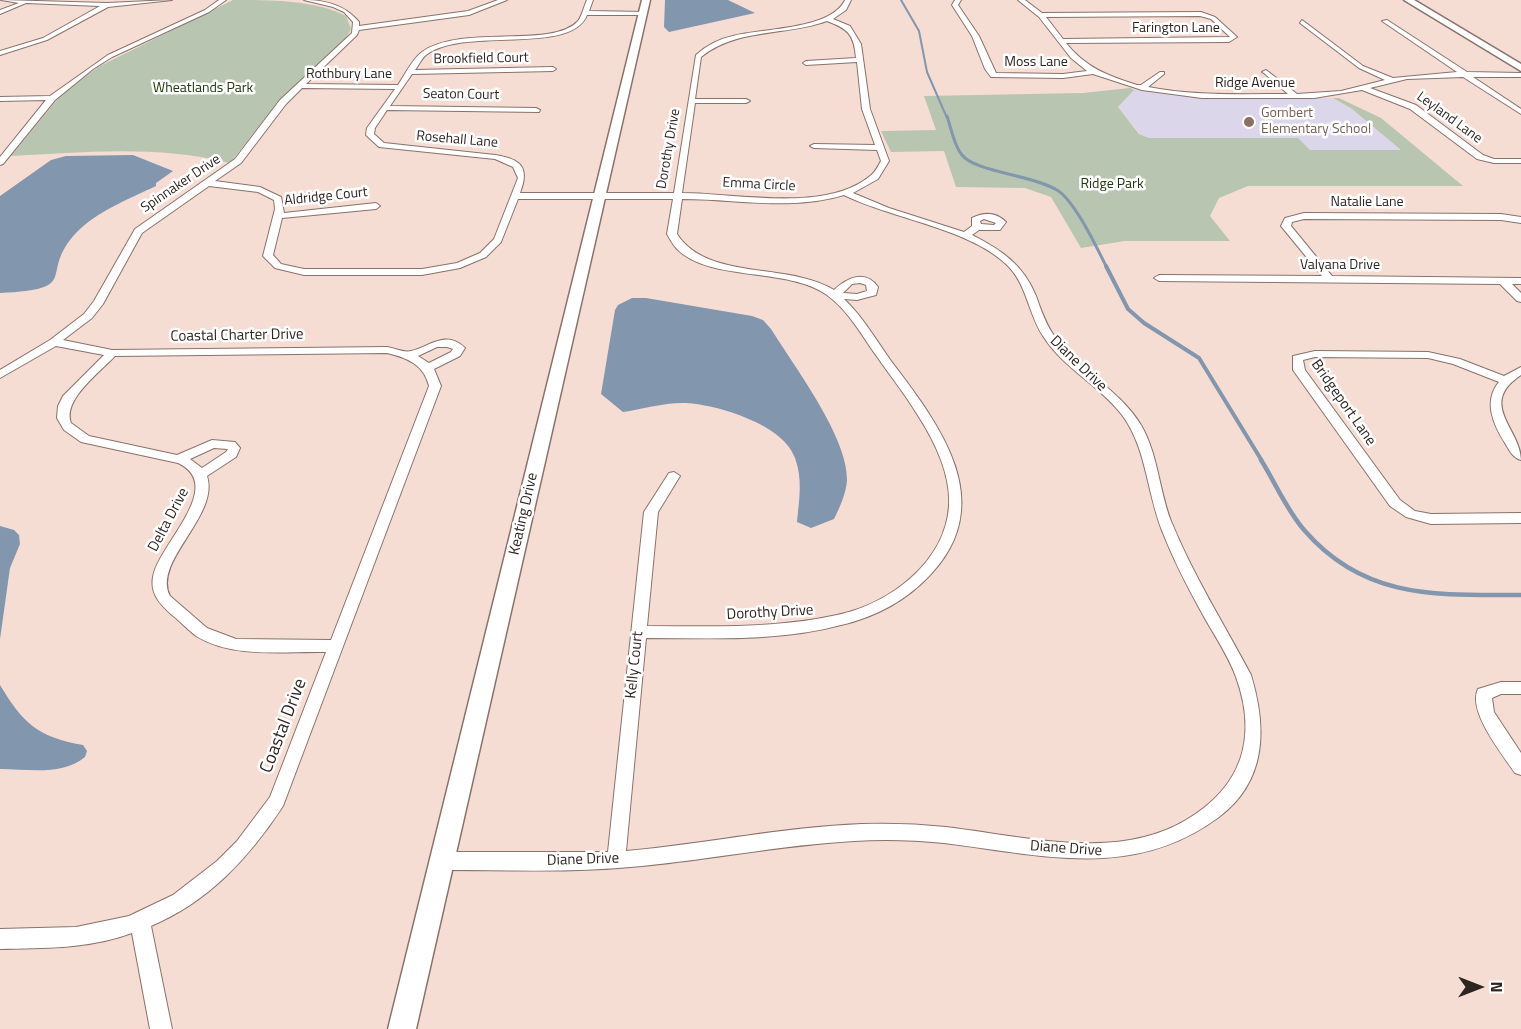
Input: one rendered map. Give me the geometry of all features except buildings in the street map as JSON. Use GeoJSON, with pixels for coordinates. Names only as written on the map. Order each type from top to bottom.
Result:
{"type":"FeatureCollection","features":[{"type":"Feature","properties":{"kind":"street"},"geometry":{"type":"LineString","coordinates":[[4,0],[107,5],[166,0]]}},
{"type":"Feature","properties":{"kind":"street"},"geometry":{"type":"LineString","coordinates":[[64,4],[71,0]]}},
{"type":"Feature","properties":{"kind":"street"},"geometry":{"type":"LineString","coordinates":[[0,162],[52,98],[102,61],[207,11],[223,0]]}},
{"type":"Feature","properties":{"kind":"street"},"geometry":{"type":"LineString","coordinates":[[307,0],[346,11],[353,16],[357,28],[469,13],[504,0]]}},
{"type":"Feature","properties":{"kind":"street","name":"Rosehall Lane"},"geometry":{"type":"LineString","coordinates":[[278,216],[268,249],[271,261],[289,270],[323,273],[422,272],[460,265],[483,255],[498,240],[522,172],[513,162],[505,159],[393,147],[374,141],[370,135],[370,128],[423,54],[440,45],[559,34],[578,26],[590,0]]}},
{"type":"Feature","properties":{"kind":"street"},"geometry":{"type":"LineString","coordinates":[[828,19],[844,10],[848,0]]}},
{"type":"Feature","properties":{"kind":"street","name":"Moss Lane"},"geometry":{"type":"LineString","coordinates":[[958,0],[955,5],[967,21],[983,51],[988,70],[994,75],[1063,76],[1093,72]]}},
{"type":"Feature","properties":{"kind":"street","name":"Ridge Avenue"},"geometry":{"type":"LineString","coordinates":[[1021,0],[1043,15],[1077,61],[1093,72],[1142,88],[1204,96],[1295,96],[1335,94],[1392,80],[1420,76],[1521,75]]}},
{"type":"Feature","properties":{"kind":"street"},"geometry":{"type":"LineString","coordinates":[[1408,0],[1521,68]]}},
{"type":"Feature","properties":{"kind":"street"},"geometry":{"type":"LineString","coordinates":[[0,12],[26,2]]}},
{"type":"Feature","properties":{"kind":"street"},"geometry":{"type":"LineString","coordinates":[[2,53],[45,39],[107,5]]}},
{"type":"Feature","properties":{"kind":"street"},"geometry":{"type":"LineString","coordinates":[[585,13],[644,7]]}},
{"type":"Feature","properties":{"kind":"street","name":"Keating Drive"},"geometry":{"type":"LineString","coordinates":[[402,1029],[644,7]]}},
{"type":"Feature","properties":{"kind":"street","name":"Farington Lane"},"geometry":{"type":"LineString","coordinates":[[1043,15],[1203,14],[1213,18],[1234,37],[1229,40],[1063,41]]}},
{"type":"Feature","properties":{"kind":"street"},"geometry":{"type":"LineString","coordinates":[[814,146],[881,148],[866,109],[858,44],[851,30],[828,19]]}},
{"type":"Feature","properties":{"kind":"street","name":"Dorothy Drive"},"geometry":{"type":"LineString","coordinates":[[638,632],[775,630],[813,627],[842,620],[882,604],[914,584],[930,568],[947,545],[955,523],[957,501],[941,444],[927,418],[843,302],[821,286],[794,277],[725,266],[692,256],[676,243],[672,234],[675,196],[692,101],[695,64],[706,49],[735,37],[828,19]]}},
{"type":"Feature","properties":{"kind":"street"},"geometry":{"type":"LineString","coordinates":[[1385,21],[1521,112]]}},
{"type":"Feature","properties":{"kind":"street"},"geometry":{"type":"LineString","coordinates":[[1302,22],[1361,67],[1392,80]]}},
{"type":"Feature","properties":{"kind":"street","name":"Spinnaker Drive"},"geometry":{"type":"LineString","coordinates":[[0,375],[54,342],[88,316],[99,302],[138,231],[209,183],[246,153],[272,116],[298,87],[350,40],[357,28]]}},
{"type":"Feature","properties":{"kind":"street"},"geometry":{"type":"LineString","coordinates":[[0,60],[8,56],[2,53]]}},
{"type":"Feature","properties":{"kind":"street"},"geometry":{"type":"LineString","coordinates":[[806,63],[860,60]]}},
{"type":"Feature","properties":{"kind":"street","name":"Brookfield Court"},"geometry":{"type":"LineString","coordinates":[[410,72],[553,69]]}},
{"type":"Feature","properties":{"kind":"street"},"geometry":{"type":"LineString","coordinates":[[1266,72],[1295,96]]}},
{"type":"Feature","properties":{"kind":"street"},"geometry":{"type":"LineString","coordinates":[[1142,88],[1162,73]]}},
{"type":"Feature","properties":{"kind":"street","name":"Rothbury Lane"},"geometry":{"type":"LineString","coordinates":[[298,87],[399,87]]}},
{"type":"Feature","properties":{"kind":"street","name":"Leyland Lane"},"geometry":{"type":"LineString","coordinates":[[1363,88],[1413,107],[1480,157],[1494,161],[1521,161]]}},
{"type":"Feature","properties":{"kind":"street"},"geometry":{"type":"LineString","coordinates":[[0,99],[52,98]]}},
{"type":"Feature","properties":{"kind":"street"},"geometry":{"type":"LineString","coordinates":[[692,101],[746,101]]}},
{"type":"Feature","properties":{"kind":"street","name":"Seaton Court"},"geometry":{"type":"LineString","coordinates":[[385,108],[536,110]]}},
{"type":"Feature","properties":{"kind":"street","name":"Emma Circle"},"geometry":{"type":"LineString","coordinates":[[515,196],[675,196],[793,201],[846,193],[879,173],[885,161],[881,148]]}},
{"type":"Feature","properties":{"kind":"street"},"geometry":{"type":"LineString","coordinates":[[209,183],[271,194],[280,205],[278,216]]}},
{"type":"Feature","properties":{"kind":"street","name":"Diane Drive"},"geometry":{"type":"LineString","coordinates":[[442,861],[616,860],[803,837],[869,832],[942,835],[1070,852],[1111,852],[1155,844],[1198,824],[1232,795],[1241,781],[1253,743],[1254,721],[1251,696],[1243,675],[1167,529],[1135,426],[1114,399],[1049,338],[1030,291],[1015,267],[972,231],[877,207],[846,193]]}},
{"type":"Feature","properties":{"kind":"street","name":"Aldridge Court"},"geometry":{"type":"LineString","coordinates":[[278,216],[376,206]]}},
{"type":"Feature","properties":{"kind":"street","name":"Natalie Lane"},"geometry":{"type":"LineString","coordinates":[[1329,279],[1286,226],[1288,220],[1304,216],[1501,217],[1521,220]]}},
{"type":"Feature","properties":{"kind":"street","name":"Valyana Drive"},"geometry":{"type":"LineString","coordinates":[[1159,278],[1521,280]]}},
{"type":"Feature","properties":{"kind":"street"},"geometry":{"type":"LineString","coordinates":[[1502,280],[1521,299]]}},
{"type":"Feature","properties":{"kind":"street","name":"Coastal Charter Drive"},"geometry":{"type":"LineString","coordinates":[[54,342],[112,353],[370,348],[419,361]]}},
{"type":"Feature","properties":{"kind":"street","name":"Delta Drive"},"geometry":{"type":"LineString","coordinates":[[112,353],[67,399],[62,407],[62,417],[73,434],[85,439],[179,459],[193,464],[201,474],[203,491],[199,503],[159,574],[159,589],[164,599],[202,632],[226,643],[256,647],[336,646]]}},
{"type":"Feature","properties":{"kind":"street","name":"Bridgeport Lane"},"geometry":{"type":"LineString","coordinates":[[1506,380],[1456,361],[1428,355],[1315,354],[1296,358],[1299,370],[1395,503],[1411,514],[1431,519],[1521,518]]}},
{"type":"Feature","properties":{"kind":"street","name":"Coastal Drive"},"geometry":{"type":"LineString","coordinates":[[0,939],[99,933],[141,922],[201,888],[229,864],[259,830],[276,801],[433,396],[433,375],[419,361]]}},
{"type":"Feature","properties":{"kind":"street"},"geometry":{"type":"LineString","coordinates":[[1521,370],[1506,380],[1496,399],[1497,419],[1508,440],[1521,456]]}},
{"type":"Feature","properties":{"kind":"street"},"geometry":{"type":"LineString","coordinates":[[179,459],[212,444],[231,445],[234,448],[232,454],[201,474]]}},
{"type":"Feature","properties":{"kind":"street","name":"Kelly Court"},"geometry":{"type":"LineString","coordinates":[[616,860],[651,512],[674,476]]}},
{"type":"Feature","properties":{"kind":"street"},"geometry":{"type":"LineString","coordinates":[[1521,688],[1502,688],[1484,694],[1486,713],[1521,768]]}},
{"type":"Feature","properties":{"kind":"street"},"geometry":{"type":"LineString","coordinates":[[141,922],[161,1029]]}},
{"type":"Feature","properties":{"kind":"shaded area","name":"Gombert Elementary School"},"geometry":{"type":"Polygon","coordinates":[[[1134,89],[1195,98],[1333,98],[1352,109],[1402,150],[1310,150],[1218,139],[1149,138],[1140,134],[1118,107],[1134,89]]]}},
{"type":"Feature","properties":{"kind":"green space","name":"Wheatlands Park"},"geometry":{"type":"Polygon","coordinates":[[[233,0],[291,2],[321,7],[346,16],[351,29],[345,40],[277,103],[230,163],[203,157],[121,151],[11,156],[61,95],[98,67],[233,0]]]}},
{"type":"Feature","properties":{"kind":"green space","name":"Ridge Park"},"geometry":{"type":"Polygon","coordinates":[[[1130,88],[1134,90],[1118,107],[1139,134],[1149,138],[1298,138],[1310,150],[1401,150],[1352,109],[1333,98],[1339,98],[1381,118],[1463,186],[1248,186],[1219,198],[1210,216],[1230,241],[1125,241],[1081,248],[1051,197],[1025,188],[956,187],[944,151],[891,152],[881,131],[936,130],[924,96],[1083,93],[1130,88]]]}},
{"type":"Feature","properties":{"kind":"water"},"geometry":{"type":"Polygon","coordinates":[[[665,0],[728,0],[755,13],[669,32],[664,27],[665,0]]]}},
{"type":"Feature","properties":{"kind":"water"},"geometry":{"type":"Polygon","coordinates":[[[133,155],[173,171],[156,183],[156,186],[114,206],[84,225],[65,247],[51,283],[42,288],[0,293],[0,196],[51,160],[66,156],[133,155]]]}},
{"type":"Feature","properties":{"kind":"water"},"geometry":{"type":"Polygon","coordinates":[[[632,298],[646,298],[752,316],[763,320],[818,402],[839,443],[847,480],[844,495],[834,519],[811,528],[797,522],[800,482],[795,458],[789,446],[764,427],[732,413],[686,403],[623,412],[601,394],[615,310],[618,305],[632,298]]]}},
{"type":"Feature","properties":{"kind":"water"},"geometry":{"type":"Polygon","coordinates":[[[0,526],[14,530],[19,535],[20,544],[10,568],[0,639],[0,526]]]}},
{"type":"Feature","properties":{"kind":"water"},"geometry":{"type":"Polygon","coordinates":[[[0,685],[24,719],[54,738],[83,745],[87,751],[85,757],[66,767],[55,769],[0,769],[0,685]]]}},
{"type":"Feature","properties":{"kind":"waterway"},"geometry":{"type":"LineString","coordinates":[[901,0],[919,31],[927,72],[947,118]]}},
{"type":"Feature","properties":{"kind":"waterway"},"geometry":{"type":"LineString","coordinates":[[947,116],[957,147],[969,161],[991,170],[1047,185],[1064,196],[1085,226],[1107,268]]}},
{"type":"Feature","properties":{"kind":"waterway"},"geometry":{"type":"LineString","coordinates":[[1106,266],[1128,309],[1144,323],[1199,358],[1262,461]]}},
{"type":"Feature","properties":{"kind":"waterway"},"geometry":{"type":"LineString","coordinates":[[1261,460],[1287,506],[1305,531],[1328,554],[1352,570],[1378,582],[1404,589],[1461,595],[1521,595]]}},
{"type":"Feature","properties":{"kind":"place","name":"Gombert Elementary School"},"geometry":{"type":"Point","coordinates":[1249,122]}}]}
